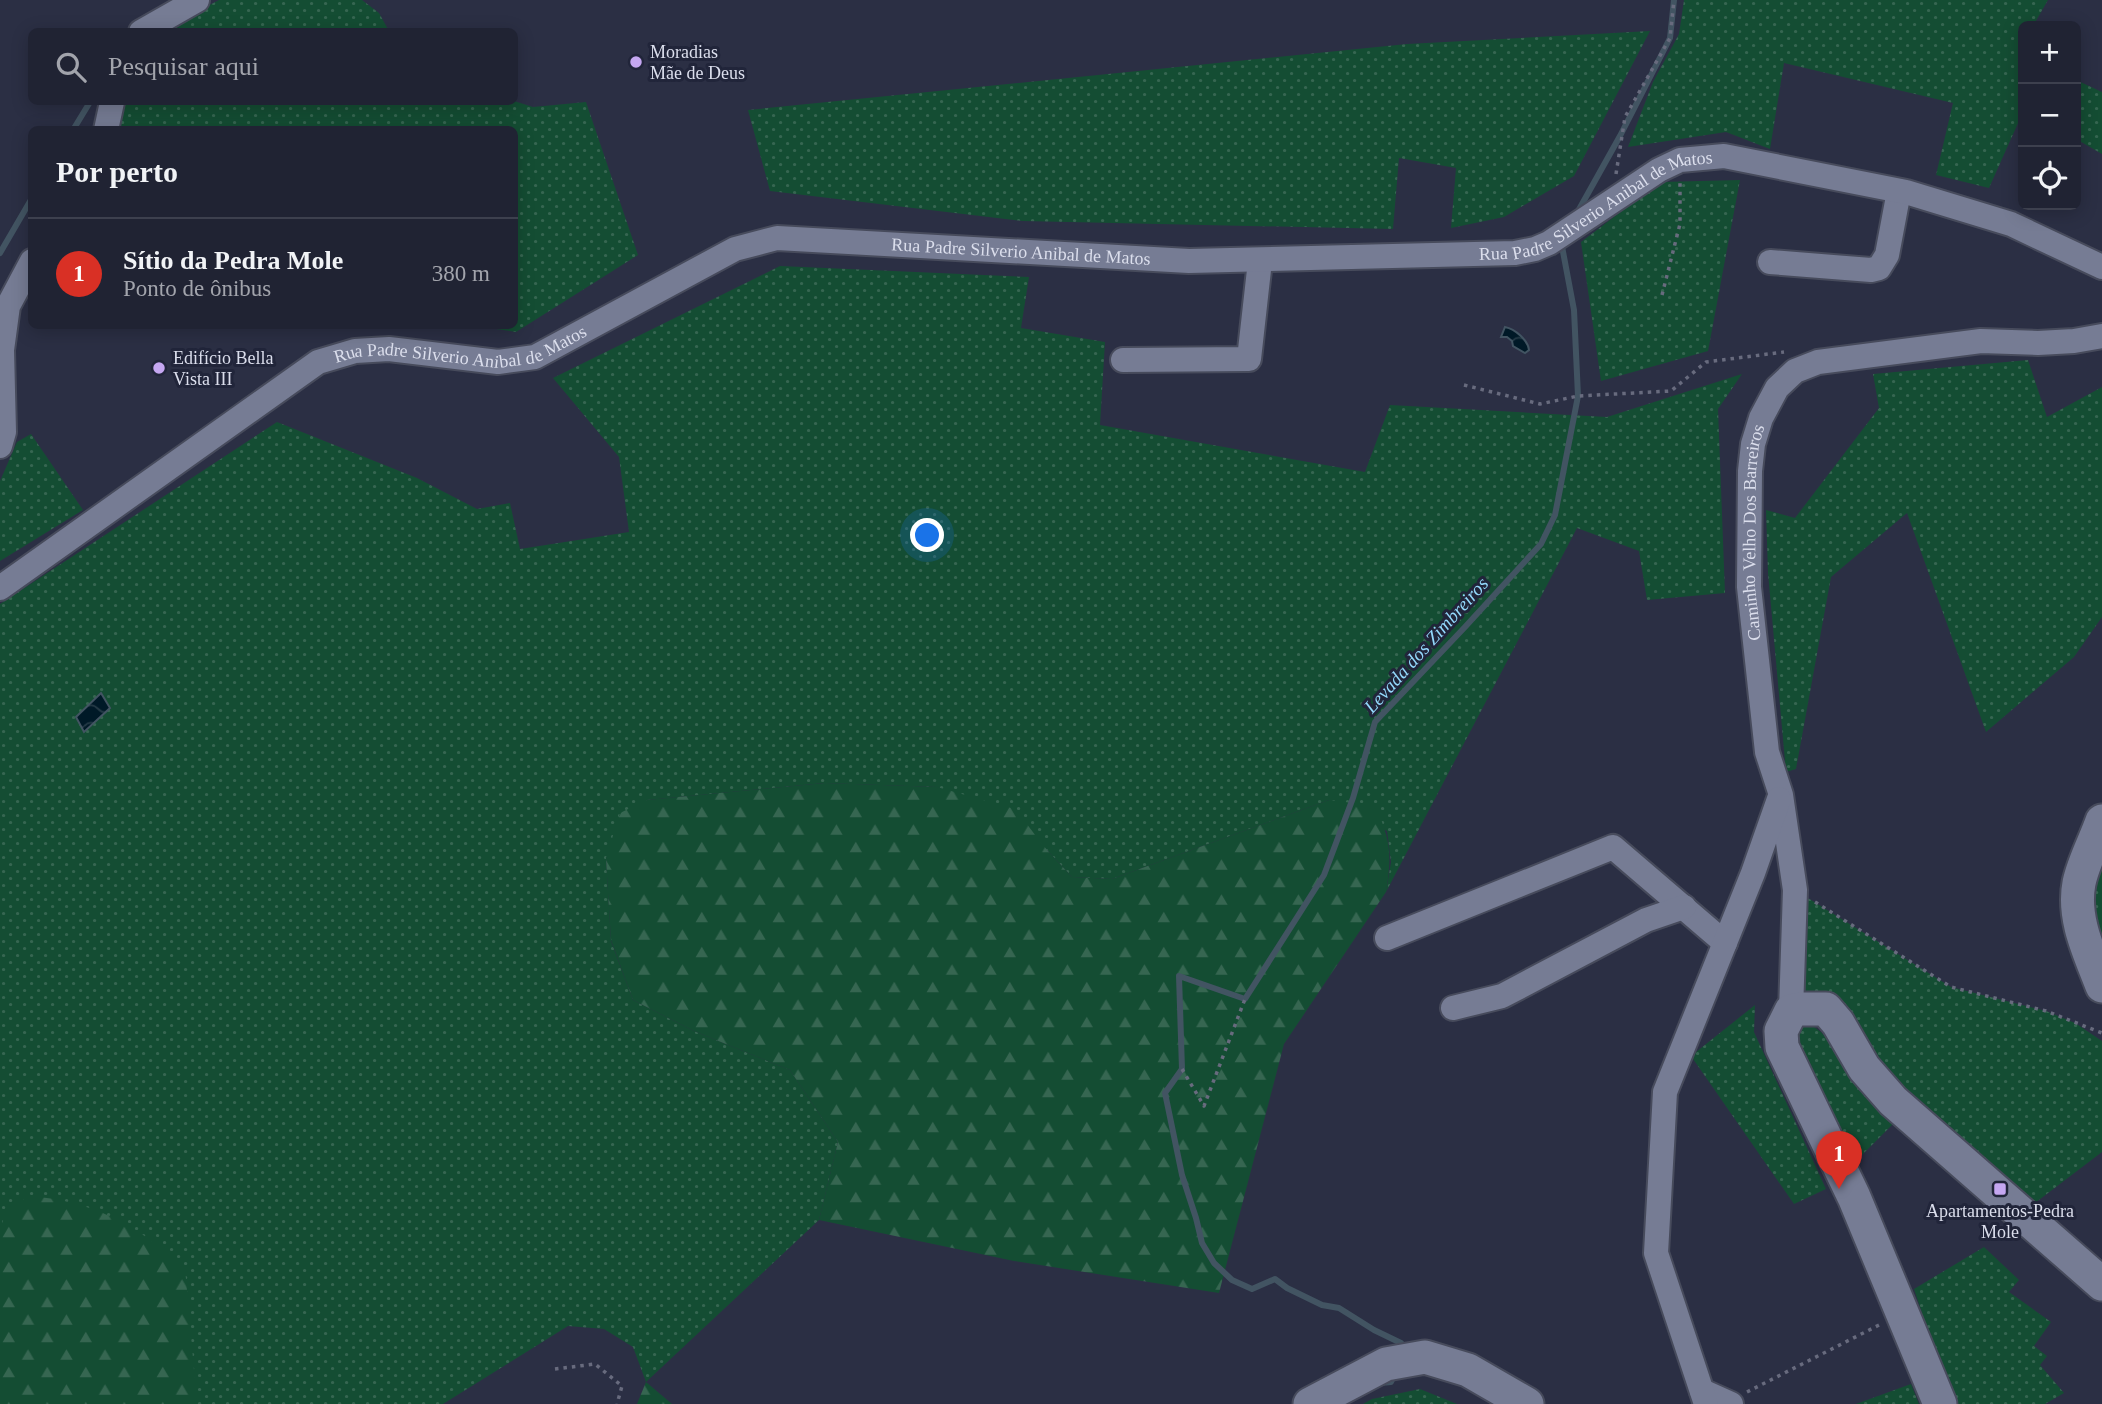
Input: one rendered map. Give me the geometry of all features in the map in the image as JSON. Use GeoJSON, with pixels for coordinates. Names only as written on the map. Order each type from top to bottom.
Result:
{"type":"FeatureCollection","features":[{"type":"Feature","properties":{"kind":"main road"},"geometry":{"type":"LineString","coordinates":[[2102,821],[2079,884],[2078,908],[2081,932],[2102,986]]}},
{"type":"Feature","properties":{"kind":"main road"},"geometry":{"type":"LineString","coordinates":[[1940,1404],[1854,1196],[1782,1047],[1781,1031],[1791,1012],[1801,1009],[1826,1009],[1838,1023],[1864,1068],[1893,1101],[2102,1284]]}},
{"type":"Feature","properties":{"kind":"main road"},"geometry":{"type":"LineString","coordinates":[[1310,1404],[1386,1364],[1425,1357],[1468,1370],[1527,1404]]}},
{"type":"Feature","properties":{"kind":"street"},"geometry":{"type":"LineString","coordinates":[[148,28],[197,0]]}},
{"type":"Feature","properties":{"kind":"street"},"geometry":{"type":"LineString","coordinates":[[107,126],[111,105]]}},
{"type":"Feature","properties":{"kind":"street","name":"Rua Padre Silverio Anibal de Matos"},"geometry":{"type":"LineString","coordinates":[[0,588],[318,362],[355,351],[389,349],[498,362],[535,357],[735,249],[777,238],[1189,261],[1515,253],[1535,249],[1659,170],[1681,160],[1724,156],[1899,191],[2011,224],[2102,268]]}},
{"type":"Feature","properties":{"kind":"street"},"geometry":{"type":"LineString","coordinates":[[1770,262],[1871,270],[1879,268],[1887,255],[1899,191]]}},
{"type":"Feature","properties":{"kind":"street"},"geometry":{"type":"LineString","coordinates":[[1123,360],[1249,359],[1260,261]]}},
{"type":"Feature","properties":{"kind":"street"},"geometry":{"type":"LineString","coordinates":[[0,446],[4,432],[2,349],[8,306],[28,268]]}},
{"type":"Feature","properties":{"kind":"street","name":"Caminho Velho Dos Barreiros"},"geometry":{"type":"LineString","coordinates":[[1791,1012],[1795,890],[1781,795],[1767,752],[1749,587],[1753,444],[1761,418],[1777,388],[1795,371],[1818,362],[1981,341],[2038,343],[2102,336]]}},
{"type":"Feature","properties":{"kind":"street"},"geometry":{"type":"LineString","coordinates":[[1716,1400],[1656,1253],[1665,1092],[1753,873],[1781,795]]}},
{"type":"Feature","properties":{"kind":"street"},"geometry":{"type":"LineString","coordinates":[[1387,938],[1613,847],[1725,943]]}},
{"type":"Feature","properties":{"kind":"street"},"geometry":{"type":"LineString","coordinates":[[1453,1009],[1502,996],[1646,920],[1684,907]]}},
{"type":"Feature","properties":{"kind":"path"},"geometry":{"type":"LineString","coordinates":[[1614,183],[1625,117],[1670,37],[1674,0]]}},
{"type":"Feature","properties":{"kind":"path"},"geometry":{"type":"LineString","coordinates":[[1662,295],[1680,224],[1681,160]]}},
{"type":"Feature","properties":{"kind":"path"},"geometry":{"type":"LineString","coordinates":[[1464,385],[1540,404],[1578,396],[1671,391],[1706,362],[1771,352],[1796,351],[1818,362]]}},
{"type":"Feature","properties":{"kind":"path"},"geometry":{"type":"LineString","coordinates":[[1795,890],[1951,987],[2046,1011],[2102,1033]]}},
{"type":"Feature","properties":{"kind":"path"},"geometry":{"type":"LineString","coordinates":[[1182,1069],[1204,1106],[1245,999]]}},
{"type":"Feature","properties":{"kind":"path"},"geometry":{"type":"LineString","coordinates":[[1716,1400],[1902,1314]]}},
{"type":"Feature","properties":{"kind":"path"},"geometry":{"type":"LineString","coordinates":[[555,1369],[595,1364],[622,1386],[617,1404]]}},
{"type":"Feature","properties":{"kind":"green space"},"geometry":{"type":"Polygon","coordinates":[[[219,0],[362,0],[379,13],[387,28],[166,28],[219,0]]]}},
{"type":"Feature","properties":{"kind":"green space"},"geometry":{"type":"Polygon","coordinates":[[[1684,0],[2048,0],[2036,21],[2018,21],[2018,123],[1989,188],[1936,175],[1953,103],[1784,63],[1770,149],[1726,132],[1628,147],[1653,82],[1679,34],[1684,0]]]}},
{"type":"Feature","properties":{"kind":"green space"},"geometry":{"type":"Polygon","coordinates":[[[1650,31],[1574,176],[1504,217],[1451,228],[1456,168],[1399,158],[1393,229],[1023,221],[770,191],[748,110],[1407,44],[1650,31]]]}},
{"type":"Feature","properties":{"kind":"green space"},"geometry":{"type":"Polygon","coordinates":[[[2081,82],[2102,92],[2102,154],[2081,142],[2081,82]]]}},
{"type":"Feature","properties":{"kind":"green space"},"geometry":{"type":"Polygon","coordinates":[[[518,102],[533,107],[586,102],[638,255],[516,332],[496,329],[518,329],[518,126],[118,126],[124,105],[518,105],[518,102]]]}},
{"type":"Feature","properties":{"kind":"green space"},"geometry":{"type":"Polygon","coordinates":[[[1740,180],[1708,351],[1601,381],[1581,242],[1660,182],[1740,180]]]}},
{"type":"Feature","properties":{"kind":"green space"},"geometry":{"type":"Polygon","coordinates":[[[780,266],[1029,277],[1021,328],[1105,342],[1100,425],[1365,472],[1390,405],[1607,417],[1742,374],[1718,409],[1725,593],[1647,600],[1639,551],[1577,528],[1386,892],[1391,862],[1387,831],[1329,800],[1112,879],[1072,877],[1047,850],[937,787],[824,783],[647,800],[606,858],[611,941],[633,1000],[694,1031],[790,1070],[838,1142],[819,1220],[646,1382],[633,1347],[604,1329],[568,1326],[443,1404],[0,1404],[0,604],[277,422],[417,478],[477,509],[510,503],[520,549],[629,532],[619,457],[553,378],[780,266]]]}},
{"type":"Feature","properties":{"kind":"green space"},"geometry":{"type":"Polygon","coordinates":[[[2028,360],[2047,417],[2102,387],[2102,617],[2074,657],[1986,732],[1907,513],[1831,577],[1796,769],[1786,772],[1768,573],[1766,510],[1795,518],[1879,408],[1873,374],[2028,360]]]}},
{"type":"Feature","properties":{"kind":"green space"},"geometry":{"type":"Polygon","coordinates":[[[31,434],[83,510],[0,561],[0,481],[17,442],[31,434]]]}},
{"type":"Feature","properties":{"kind":"green space"},"geometry":{"type":"Polygon","coordinates":[[[825,783],[937,787],[1015,809],[1072,877],[1112,879],[1329,800],[1375,806],[1389,848],[1386,892],[1284,1044],[1219,1293],[1014,1261],[819,1220],[838,1142],[790,1070],[694,1031],[633,1000],[611,940],[606,858],[620,813],[647,800],[825,783]]]}},
{"type":"Feature","properties":{"kind":"green space"},"geometry":{"type":"Polygon","coordinates":[[[2102,853],[2102,950],[2086,907],[2102,853]]]}},
{"type":"Feature","properties":{"kind":"green space"},"geometry":{"type":"Polygon","coordinates":[[[1795,890],[1951,987],[2046,1011],[2075,1023],[2102,1041],[2102,1152],[2027,1209],[1886,1078],[1825,994],[1792,990],[1795,890]]]}},
{"type":"Feature","properties":{"kind":"green space"},"geometry":{"type":"Polygon","coordinates":[[[1755,1005],[1754,1032],[1826,1189],[1794,1204],[1691,1056],[1755,1005]]]}},
{"type":"Feature","properties":{"kind":"green space"},"geometry":{"type":"Polygon","coordinates":[[[1800,1026],[1814,1027],[1821,1032],[1898,1119],[1851,1166],[1794,1040],[1800,1026]]]}},
{"type":"Feature","properties":{"kind":"green space"},"geometry":{"type":"Polygon","coordinates":[[[27,1196],[72,1203],[112,1217],[149,1239],[185,1268],[197,1404],[0,1404],[0,1231],[4,1217],[27,1196]]]}},
{"type":"Feature","properties":{"kind":"green space"},"geometry":{"type":"Polygon","coordinates":[[[1984,1247],[2019,1280],[2009,1292],[2051,1322],[2034,1346],[2047,1356],[2040,1365],[2064,1393],[2045,1404],[1947,1404],[1910,1323],[1922,1313],[1914,1289],[1984,1247]]]}},
{"type":"Feature","properties":{"kind":"green space"},"geometry":{"type":"Polygon","coordinates":[[[646,1382],[672,1404],[637,1404],[646,1382]]]}},
{"type":"Feature","properties":{"kind":"green space"},"geometry":{"type":"Polygon","coordinates":[[[1911,1384],[1919,1404],[1856,1404],[1911,1384]]]}},
{"type":"Feature","properties":{"kind":"green space"},"geometry":{"type":"Polygon","coordinates":[[[1420,1389],[1457,1404],[1363,1404],[1372,1399],[1420,1389]]]}},
{"type":"Feature","properties":{"kind":"water"},"geometry":{"type":"Polygon","coordinates":[[[1505,327],[1520,336],[1529,350],[1525,353],[1513,346],[1507,337],[1501,337],[1505,327]]]}},
{"type":"Feature","properties":{"kind":"water"},"geometry":{"type":"Polygon","coordinates":[[[101,693],[110,708],[84,732],[76,717],[101,693]]]}},
{"type":"Feature","properties":{"kind":"waterway","name":"Levada dos Zimbreiros"},"geometry":{"type":"LineString","coordinates":[[1577,213],[1670,38],[1674,0]]}},
{"type":"Feature","properties":{"kind":"waterway","name":"Levada dos Zimbreiros"},"geometry":{"type":"LineString","coordinates":[[75,126],[88,105]]}},
{"type":"Feature","properties":{"kind":"waterway","name":"Levada dos Zimbreiros"},"geometry":{"type":"LineString","coordinates":[[0,253],[28,205]]}},
{"type":"Feature","properties":{"kind":"waterway","name":"Levada dos Zimbreiros"},"geometry":{"type":"LineString","coordinates":[[1401,1343],[1339,1308],[1322,1305],[1275,1279],[1252,1289],[1232,1280],[1214,1263],[1202,1243],[1182,1175],[1165,1093],[1182,1069],[1179,976],[1245,999],[1324,875],[1353,798],[1375,722],[1541,544],[1555,515],[1578,396],[1574,310],[1561,241]]}},
{"type":"Feature","properties":{"kind":"waterway","name":"Levada dos Zimbreiros"},"geometry":{"type":"LineString","coordinates":[[1380,1383],[1392,1380]]}},
{"type":"Feature","properties":{"kind":"place","name":"Moradias Mãe de Deus"},"geometry":{"type":"Point","coordinates":[636,62]}},
{"type":"Feature","properties":{"kind":"place","name":"Edifício Bella Vista III"},"geometry":{"type":"Point","coordinates":[159,368]}},
{"type":"Feature","properties":{"kind":"place","name":"Sítio da Pedra Mole"},"geometry":{"type":"Point","coordinates":[1839,1189]}},
{"type":"Feature","properties":{"kind":"place","name":"Apartamentos-Pedra Mole"},"geometry":{"type":"Point","coordinates":[2000,1189]}}]}
